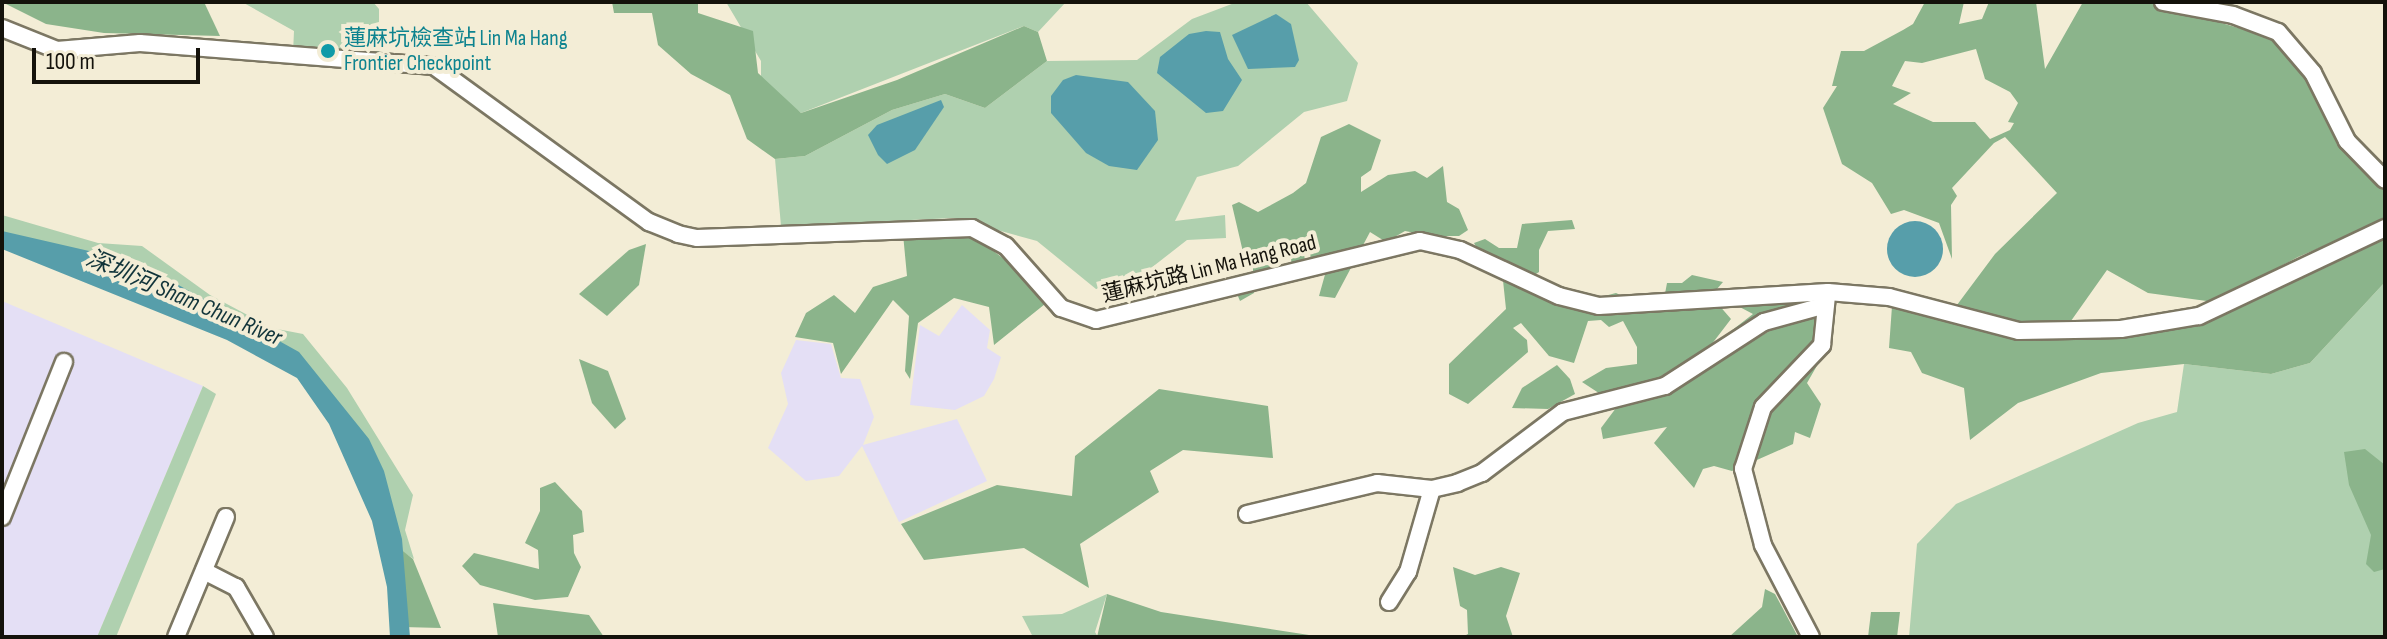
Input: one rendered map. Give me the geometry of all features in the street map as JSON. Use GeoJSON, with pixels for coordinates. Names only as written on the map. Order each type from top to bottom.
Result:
{"type":"FeatureCollection","features":[{"type":"Feature","properties":{"kind":"street"},"geometry":{"type":"LineString","coordinates":[[2163,2],[2233,15],[2278,32],[2313,73],[2347,141],[2385,180]]}},
{"type":"Feature","properties":{"kind":"street","name":"蓮麻坑路 Lin Ma Hang Road"},"geometry":{"type":"LineString","coordinates":[[2,28],[57,50],[140,43],[434,66],[649,222],[678,234],[972,228],[1001,242],[1056,304],[1090,319],[1123,317],[1413,242],[1451,247],[1559,296],[1599,306],[1889,297],[2013,330],[2133,328],[2206,313],[2385,228]]}},
{"type":"Feature","properties":{"kind":"street"},"geometry":{"type":"LineString","coordinates":[[1247,514],[1377,483],[1432,489],[1482,473],[1563,412],[1665,386],[1764,322],[1827,298],[1822,345],[1763,407],[1743,469],[1763,545],[1811,637]]}},
{"type":"Feature","properties":{"kind":"street"},"geometry":{"type":"LineString","coordinates":[[2,517],[64,362]]}},
{"type":"Feature","properties":{"kind":"street"},"geometry":{"type":"LineString","coordinates":[[1389,602],[1408,572],[1432,489]]}},
{"type":"Feature","properties":{"kind":"street"},"geometry":{"type":"LineString","coordinates":[[176,637],[226,517]]}},
{"type":"Feature","properties":{"kind":"street"},"geometry":{"type":"LineString","coordinates":[[204,571],[236,587],[265,637]]}},
{"type":"Feature","properties":{"kind":"shaded area"},"geometry":{"type":"Polygon","coordinates":[[[2,301],[203,386],[97,637],[2,637],[2,301]]]}},
{"type":"Feature","properties":{"kind":"shaded area"},"geometry":{"type":"Polygon","coordinates":[[[962,305],[990,330],[987,348],[1001,357],[994,379],[984,396],[955,410],[910,405],[920,325],[939,336],[962,305]]]}},
{"type":"Feature","properties":{"kind":"shaded area"},"geometry":{"type":"Polygon","coordinates":[[[796,340],[831,344],[841,378],[860,379],[874,417],[863,445],[957,419],[987,481],[899,522],[862,446],[839,476],[806,481],[768,448],[788,404],[781,373],[796,340]]]}},
{"type":"Feature","properties":{"kind":"green space"},"geometry":{"type":"Polygon","coordinates":[[[2,2],[204,2],[220,36],[104,33],[46,24],[2,2]]]}},
{"type":"Feature","properties":{"kind":"green space"},"geometry":{"type":"Polygon","coordinates":[[[242,2],[373,2],[379,9],[379,58],[336,56],[336,46],[320,46],[319,54],[293,53],[294,31],[242,2]]]}},
{"type":"Feature","properties":{"kind":"green space"},"geometry":{"type":"Polygon","coordinates":[[[612,2],[698,2],[698,13],[753,31],[758,73],[801,113],[897,80],[1024,26],[1038,32],[1047,61],[985,108],[945,94],[892,110],[805,156],[775,159],[747,139],[730,95],[691,74],[658,45],[652,13],[614,13],[612,2]]]}},
{"type":"Feature","properties":{"kind":"green space"},"geometry":{"type":"Polygon","coordinates":[[[726,2],[1066,2],[1038,32],[1024,26],[801,113],[761,81],[761,61],[726,2]]]}},
{"type":"Feature","properties":{"kind":"green space"},"geometry":{"type":"Polygon","coordinates":[[[1237,2],[1306,2],[1358,63],[1347,101],[1304,112],[1238,166],[1197,177],[1175,221],[1225,215],[1226,238],[1187,240],[1128,286],[1096,289],[1037,241],[954,218],[781,226],[775,159],[805,156],[892,110],[945,94],[985,108],[1047,61],[1137,60],[1192,19],[1237,2]]]}},
{"type":"Feature","properties":{"kind":"green space"},"geometry":{"type":"Polygon","coordinates":[[[1925,2],[1964,2],[1959,24],[1982,19],[1989,2],[2036,2],[2045,69],[2083,2],[2150,2],[2276,39],[2304,69],[2317,98],[2385,187],[2385,220],[2298,257],[2214,302],[2148,293],[2107,270],[2066,328],[2011,324],[1954,309],[1995,254],[2057,193],[2005,137],[1994,143],[1952,188],[1957,196],[1951,205],[1952,259],[1939,223],[1904,210],[1891,214],[1872,183],[1842,164],[1823,108],[1837,86],[1832,86],[1841,51],[1864,51],[1913,24],[1925,2]],[[1976,49],[1922,63],[1905,61],[1892,86],[1911,93],[1893,104],[1933,122],[1975,122],[1990,139],[2010,130],[2014,123],[2008,122],[2018,103],[2010,92],[1985,79],[1976,49]]]}},
{"type":"Feature","properties":{"kind":"green space"},"geometry":{"type":"Polygon","coordinates":[[[1349,124],[1381,140],[1371,170],[1361,177],[1361,192],[1388,175],[1415,171],[1427,178],[1443,166],[1447,202],[1459,209],[1468,230],[1459,236],[1431,236],[1405,231],[1386,242],[1370,232],[1335,298],[1319,296],[1326,271],[1310,261],[1311,249],[1303,247],[1307,275],[1292,278],[1291,256],[1283,258],[1279,263],[1284,277],[1257,280],[1254,293],[1240,301],[1235,289],[1227,291],[1227,278],[1253,273],[1253,267],[1246,265],[1232,205],[1239,202],[1258,212],[1293,193],[1306,183],[1321,137],[1349,124]]]}},
{"type":"Feature","properties":{"kind":"green space"},"geometry":{"type":"Polygon","coordinates":[[[2,215],[98,243],[142,246],[210,295],[272,328],[303,334],[347,388],[413,495],[405,530],[414,559],[392,545],[319,385],[269,348],[2,241],[2,215]]]}},
{"type":"Feature","properties":{"kind":"green space"},"geometry":{"type":"Polygon","coordinates":[[[1572,220],[1575,229],[1548,231],[1539,250],[1539,272],[1520,284],[1547,281],[1581,302],[1616,293],[1635,302],[1664,299],[1667,283],[1682,283],[1692,275],[1723,282],[1711,296],[1731,319],[1708,349],[1753,314],[1734,304],[1819,298],[1694,357],[1666,373],[1649,393],[1614,403],[1582,382],[1606,368],[1637,364],[1637,347],[1623,321],[1609,327],[1601,320],[1588,321],[1574,363],[1549,356],[1521,323],[1513,328],[1527,340],[1528,352],[1468,404],[1449,394],[1449,364],[1506,309],[1502,271],[1484,261],[1474,243],[1485,239],[1499,248],[1517,248],[1522,224],[1572,220]]]}},
{"type":"Feature","properties":{"kind":"green space"},"geometry":{"type":"Polygon","coordinates":[[[951,233],[979,240],[1012,265],[1045,304],[994,345],[989,307],[954,298],[918,323],[910,379],[905,371],[909,316],[893,300],[841,374],[833,343],[795,337],[806,313],[834,295],[855,313],[873,287],[907,276],[903,234],[951,233]]]}},
{"type":"Feature","properties":{"kind":"green space"},"geometry":{"type":"Polygon","coordinates":[[[2385,239],[2385,282],[2310,363],[2271,374],[2184,364],[2101,373],[2018,403],[1970,440],[1964,388],[1922,373],[1911,352],[1889,348],[1892,306],[2003,336],[2064,340],[2157,332],[2217,316],[2356,247],[2385,239]]]}},
{"type":"Feature","properties":{"kind":"green space"},"geometry":{"type":"Polygon","coordinates":[[[646,244],[639,285],[607,316],[579,294],[629,250],[646,244]]]}},
{"type":"Feature","properties":{"kind":"green space"},"geometry":{"type":"Polygon","coordinates":[[[2385,282],[2385,637],[1909,637],[1917,544],[1956,504],[2138,423],[2177,412],[2184,364],[2271,374],[2310,363],[2385,282]]]}},
{"type":"Feature","properties":{"kind":"green space"},"geometry":{"type":"Polygon","coordinates":[[[1818,312],[1826,350],[1807,383],[1821,404],[1810,438],[1795,432],[1793,444],[1732,471],[1714,466],[1703,469],[1694,488],[1654,443],[1667,427],[1603,439],[1601,428],[1616,408],[1680,384],[1800,313],[1818,312]]]}},
{"type":"Feature","properties":{"kind":"green space"},"geometry":{"type":"Polygon","coordinates":[[[579,359],[608,371],[626,419],[615,429],[592,403],[579,359]]]}},
{"type":"Feature","properties":{"kind":"green space"},"geometry":{"type":"Polygon","coordinates":[[[1557,365],[1570,379],[1575,394],[1548,409],[1512,408],[1522,388],[1557,365]]]}},
{"type":"Feature","properties":{"kind":"green space"},"geometry":{"type":"Polygon","coordinates":[[[203,386],[216,394],[116,637],[97,637],[203,386]]]}},
{"type":"Feature","properties":{"kind":"green space"},"geometry":{"type":"Polygon","coordinates":[[[1159,389],[1268,406],[1273,458],[1183,450],[1150,471],[1159,492],[1080,544],[1089,588],[1024,548],[924,560],[901,524],[997,485],[1072,496],[1075,456],[1159,389]]]}},
{"type":"Feature","properties":{"kind":"green space"},"geometry":{"type":"Polygon","coordinates":[[[2365,449],[2385,465],[2385,569],[2374,572],[2366,564],[2371,535],[2349,485],[2344,452],[2365,449]]]}},
{"type":"Feature","properties":{"kind":"green space"},"geometry":{"type":"Polygon","coordinates":[[[555,482],[582,511],[584,532],[573,535],[574,553],[581,567],[568,597],[535,600],[480,585],[462,566],[474,553],[539,569],[538,550],[525,543],[540,511],[540,488],[555,482]]]}},
{"type":"Feature","properties":{"kind":"green space"},"geometry":{"type":"Polygon","coordinates":[[[399,548],[413,559],[441,628],[403,627],[399,548]]]}},
{"type":"Feature","properties":{"kind":"green space"},"geometry":{"type":"Polygon","coordinates":[[[1453,567],[1475,575],[1501,567],[1520,573],[1506,616],[1513,637],[1462,637],[1468,634],[1467,610],[1460,606],[1453,567]]]}},
{"type":"Feature","properties":{"kind":"green space"},"geometry":{"type":"Polygon","coordinates":[[[1765,589],[1775,594],[1798,637],[1729,637],[1762,607],[1765,589]]]}},
{"type":"Feature","properties":{"kind":"green space"},"geometry":{"type":"Polygon","coordinates":[[[1107,594],[1095,632],[1098,637],[1033,637],[1022,616],[1062,614],[1107,594]]]}},
{"type":"Feature","properties":{"kind":"green space"},"geometry":{"type":"Polygon","coordinates":[[[1107,594],[1161,612],[1322,637],[1097,637],[1107,594]]]}},
{"type":"Feature","properties":{"kind":"green space"},"geometry":{"type":"Polygon","coordinates":[[[493,603],[589,615],[604,637],[498,637],[493,603]]]}},
{"type":"Feature","properties":{"kind":"green space"},"geometry":{"type":"Polygon","coordinates":[[[1871,612],[1900,612],[1897,637],[1868,637],[1871,612]]]}},
{"type":"Feature","properties":{"kind":"water"},"geometry":{"type":"Polygon","coordinates":[[[1276,14],[1291,24],[1299,60],[1295,67],[1248,69],[1232,35],[1276,14]]]}},
{"type":"Feature","properties":{"kind":"water"},"geometry":{"type":"Polygon","coordinates":[[[1220,32],[1228,59],[1242,80],[1223,111],[1206,113],[1157,73],[1160,57],[1189,34],[1220,32]]]}},
{"type":"Feature","properties":{"kind":"water"},"geometry":{"type":"Polygon","coordinates":[[[1076,75],[1128,82],[1155,111],[1158,140],[1137,170],[1109,166],[1086,153],[1051,113],[1051,96],[1063,80],[1076,75]]]}},
{"type":"Feature","properties":{"kind":"water"},"geometry":{"type":"Polygon","coordinates":[[[941,100],[944,107],[915,150],[887,164],[878,155],[868,135],[877,125],[941,100]]]}},
{"type":"Feature","properties":{"kind":"water"},"geometry":{"type":"Polygon","coordinates":[[[1915,221],[1935,229],[1943,249],[1935,269],[1915,277],[1895,269],[1887,249],[1895,229],[1915,221]]]}},
{"type":"Feature","properties":{"kind":"water","name":"深圳河 Sham Chun River"},"geometry":{"type":"Polygon","coordinates":[[[2,231],[137,262],[299,352],[369,439],[384,471],[402,539],[410,637],[390,637],[387,587],[372,521],[329,424],[297,378],[227,340],[2,249],[2,231]]]}},
{"type":"Feature","properties":{"kind":"place","name":"蓮麻坑檢查站 Lin Ma Hang Frontier Checkpoint"},"geometry":{"type":"Point","coordinates":[328,51]}}]}
